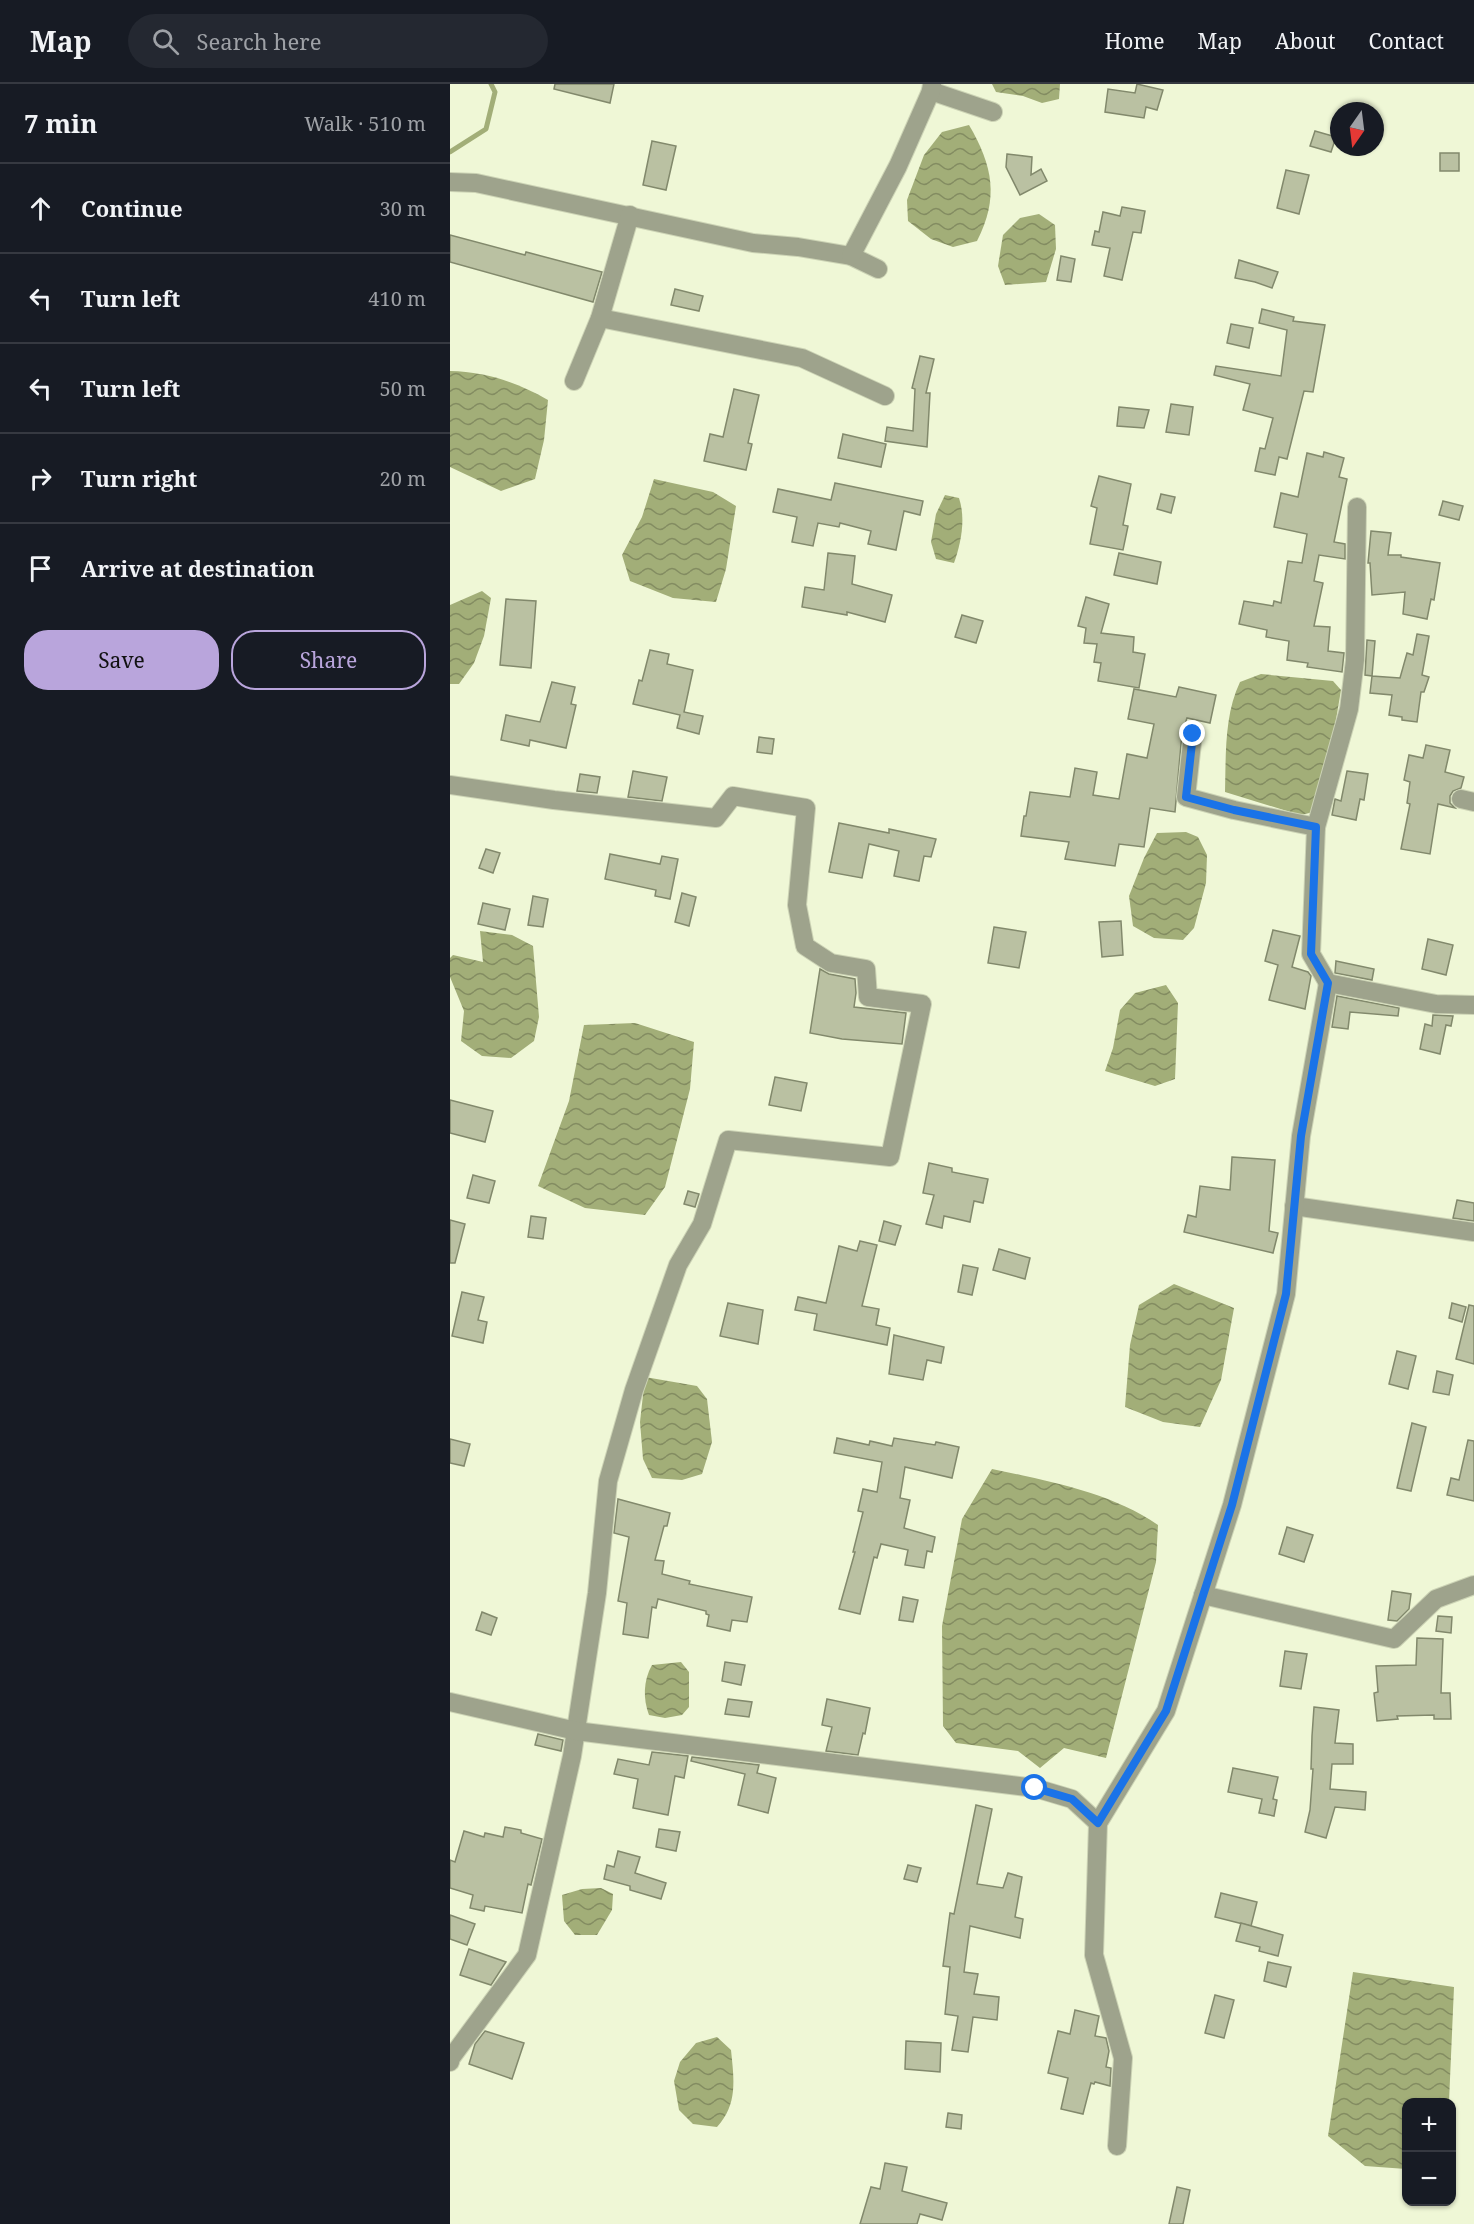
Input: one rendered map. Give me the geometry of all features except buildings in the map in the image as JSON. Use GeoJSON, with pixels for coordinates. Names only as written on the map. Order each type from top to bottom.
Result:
{"type":"FeatureCollection","features":[{"type":"Feature","properties":{"kind":"street"},"geometry":{"type":"LineString","coordinates":[[851,256],[898,166],[932,88],[993,112]]}},
{"type":"Feature","properties":{"kind":"street"},"geometry":{"type":"LineString","coordinates":[[450,182],[476,183],[753,243],[798,247],[851,256],[878,269]]}},
{"type":"Feature","properties":{"kind":"street"},"geometry":{"type":"LineString","coordinates":[[574,381],[600,318],[630,215]]}},
{"type":"Feature","properties":{"kind":"street"},"geometry":{"type":"LineString","coordinates":[[600,318],[802,358],[885,396]]}},
{"type":"Feature","properties":{"kind":"street"},"geometry":{"type":"LineString","coordinates":[[1117,2146],[1123,2058],[1094,1955],[1098,1823],[1166,1711],[1232,1505],[1286,1294],[1301,1136],[1328,983],[1311,954],[1316,827],[1349,709],[1355,660],[1357,507]]}},
{"type":"Feature","properties":{"kind":"street"},"geometry":{"type":"LineString","coordinates":[[1193,734],[1186,797],[1234,810],[1316,827]]}},
{"type":"Feature","properties":{"kind":"street"},"geometry":{"type":"LineString","coordinates":[[450,785],[554,801],[716,818],[733,796],[806,808],[797,905],[805,946],[831,963],[866,969],[868,997],[922,1004],[890,1157],[728,1140],[702,1224],[678,1265],[634,1390],[608,1481],[597,1593],[572,1756],[527,1955],[450,2062]]}},
{"type":"Feature","properties":{"kind":"street"},"geometry":{"type":"LineString","coordinates":[[1328,983],[1436,1004],[1474,1005]]}},
{"type":"Feature","properties":{"kind":"street"},"geometry":{"type":"LineString","coordinates":[[1294,1206],[1474,1232]]}},
{"type":"Feature","properties":{"kind":"street"},"geometry":{"type":"LineString","coordinates":[[1203,1595],[1394,1639],[1436,1599],[1474,1586]]}},
{"type":"Feature","properties":{"kind":"street"},"geometry":{"type":"LineString","coordinates":[[450,1702],[576,1731],[1035,1788],[1072,1799],[1098,1823]]}},
{"type":"Feature","properties":{"kind":"water"},"geometry":{"type":"Polygon","coordinates":[[[992,84],[1060,84],[1059,99],[1042,103],[1023,96],[996,92],[992,84]]]}},
{"type":"Feature","properties":{"kind":"water"},"geometry":{"type":"Polygon","coordinates":[[[969,125],[988,168],[990,196],[984,225],[977,241],[953,247],[931,239],[908,221],[907,200],[924,155],[942,132],[969,125]]]}},
{"type":"Feature","properties":{"kind":"water"},"geometry":{"type":"Polygon","coordinates":[[[1039,214],[1055,225],[1056,249],[1046,282],[1005,285],[998,266],[1003,235],[1020,218],[1039,214]]]}},
{"type":"Feature","properties":{"kind":"water"},"geometry":{"type":"Polygon","coordinates":[[[450,371],[476,373],[501,379],[548,400],[544,440],[535,479],[501,491],[450,467],[450,371]]]}},
{"type":"Feature","properties":{"kind":"water"},"geometry":{"type":"Polygon","coordinates":[[[654,479],[713,492],[736,506],[726,569],[716,602],[673,598],[630,581],[622,555],[642,517],[654,479]]]}},
{"type":"Feature","properties":{"kind":"water"},"geometry":{"type":"Polygon","coordinates":[[[945,495],[959,498],[961,506],[962,531],[954,563],[936,559],[931,542],[936,514],[945,495]]]}},
{"type":"Feature","properties":{"kind":"water"},"geometry":{"type":"Polygon","coordinates":[[[482,591],[491,598],[484,636],[474,663],[459,684],[450,684],[450,605],[482,591]]]}},
{"type":"Feature","properties":{"kind":"water"},"geometry":{"type":"Polygon","coordinates":[[[1261,674],[1333,681],[1341,690],[1323,797],[1314,812],[1300,815],[1225,792],[1228,722],[1231,708],[1240,682],[1261,674]]]}},
{"type":"Feature","properties":{"kind":"water"},"geometry":{"type":"Polygon","coordinates":[[[1186,832],[1198,837],[1207,855],[1206,883],[1194,928],[1183,940],[1154,938],[1133,926],[1129,896],[1157,833],[1186,832]]]}},
{"type":"Feature","properties":{"kind":"water"},"geometry":{"type":"Polygon","coordinates":[[[480,931],[512,935],[533,946],[539,1017],[534,1041],[511,1058],[482,1056],[461,1041],[464,1011],[450,977],[450,958],[453,955],[483,962],[480,931]]]}},
{"type":"Feature","properties":{"kind":"water"},"geometry":{"type":"Polygon","coordinates":[[[1166,985],[1178,1003],[1175,1079],[1155,1086],[1105,1071],[1113,1048],[1120,1010],[1135,993],[1166,985]]]}},
{"type":"Feature","properties":{"kind":"water"},"geometry":{"type":"Polygon","coordinates":[[[635,1023],[694,1042],[690,1089],[665,1187],[645,1215],[585,1208],[538,1186],[569,1101],[584,1025],[635,1023]]]}},
{"type":"Feature","properties":{"kind":"water"},"geometry":{"type":"Polygon","coordinates":[[[1174,1284],[1234,1308],[1221,1380],[1200,1427],[1163,1422],[1125,1407],[1130,1345],[1139,1305],[1174,1284]]]}},
{"type":"Feature","properties":{"kind":"water"},"geometry":{"type":"Polygon","coordinates":[[[645,1377],[697,1386],[707,1399],[712,1442],[702,1474],[682,1480],[652,1478],[643,1459],[640,1422],[645,1377]]]}},
{"type":"Feature","properties":{"kind":"water"},"geometry":{"type":"Polygon","coordinates":[[[992,1469],[1056,1483],[1099,1496],[1120,1504],[1158,1525],[1156,1562],[1106,1758],[1064,1748],[1040,1768],[1018,1751],[956,1743],[943,1726],[942,1626],[962,1519],[992,1469]]]}},
{"type":"Feature","properties":{"kind":"water"},"geometry":{"type":"Polygon","coordinates":[[[681,1662],[689,1672],[689,1707],[682,1715],[665,1718],[649,1715],[645,1690],[652,1665],[681,1662]]]}},
{"type":"Feature","properties":{"kind":"water"},"geometry":{"type":"Polygon","coordinates":[[[601,1888],[613,1894],[612,1910],[597,1935],[575,1935],[564,1921],[562,1895],[582,1889],[601,1888]]]}},
{"type":"Feature","properties":{"kind":"water"},"geometry":{"type":"Polygon","coordinates":[[[1353,1972],[1454,1987],[1449,2098],[1402,2098],[1402,2169],[1365,2166],[1328,2136],[1353,1972]]]}},
{"type":"Feature","properties":{"kind":"water"},"geometry":{"type":"Polygon","coordinates":[[[717,2037],[731,2050],[733,2091],[731,2100],[724,2118],[717,2127],[693,2124],[679,2110],[674,2081],[680,2062],[696,2043],[717,2037]]]}},
{"type":"Feature","properties":{"kind":"waterway"},"geometry":{"type":"LineString","coordinates":[[450,152],[486,129],[495,92],[491,84]]}},
{"type":"Feature","properties":{"kind":"route"},"geometry":{"type":"LineString","coordinates":[[1035,1788],[1072,1799],[1098,1823],[1166,1711],[1232,1505],[1286,1294],[1301,1136],[1328,983],[1311,954],[1316,827],[1234,810],[1186,797],[1193,734]]}}]}
